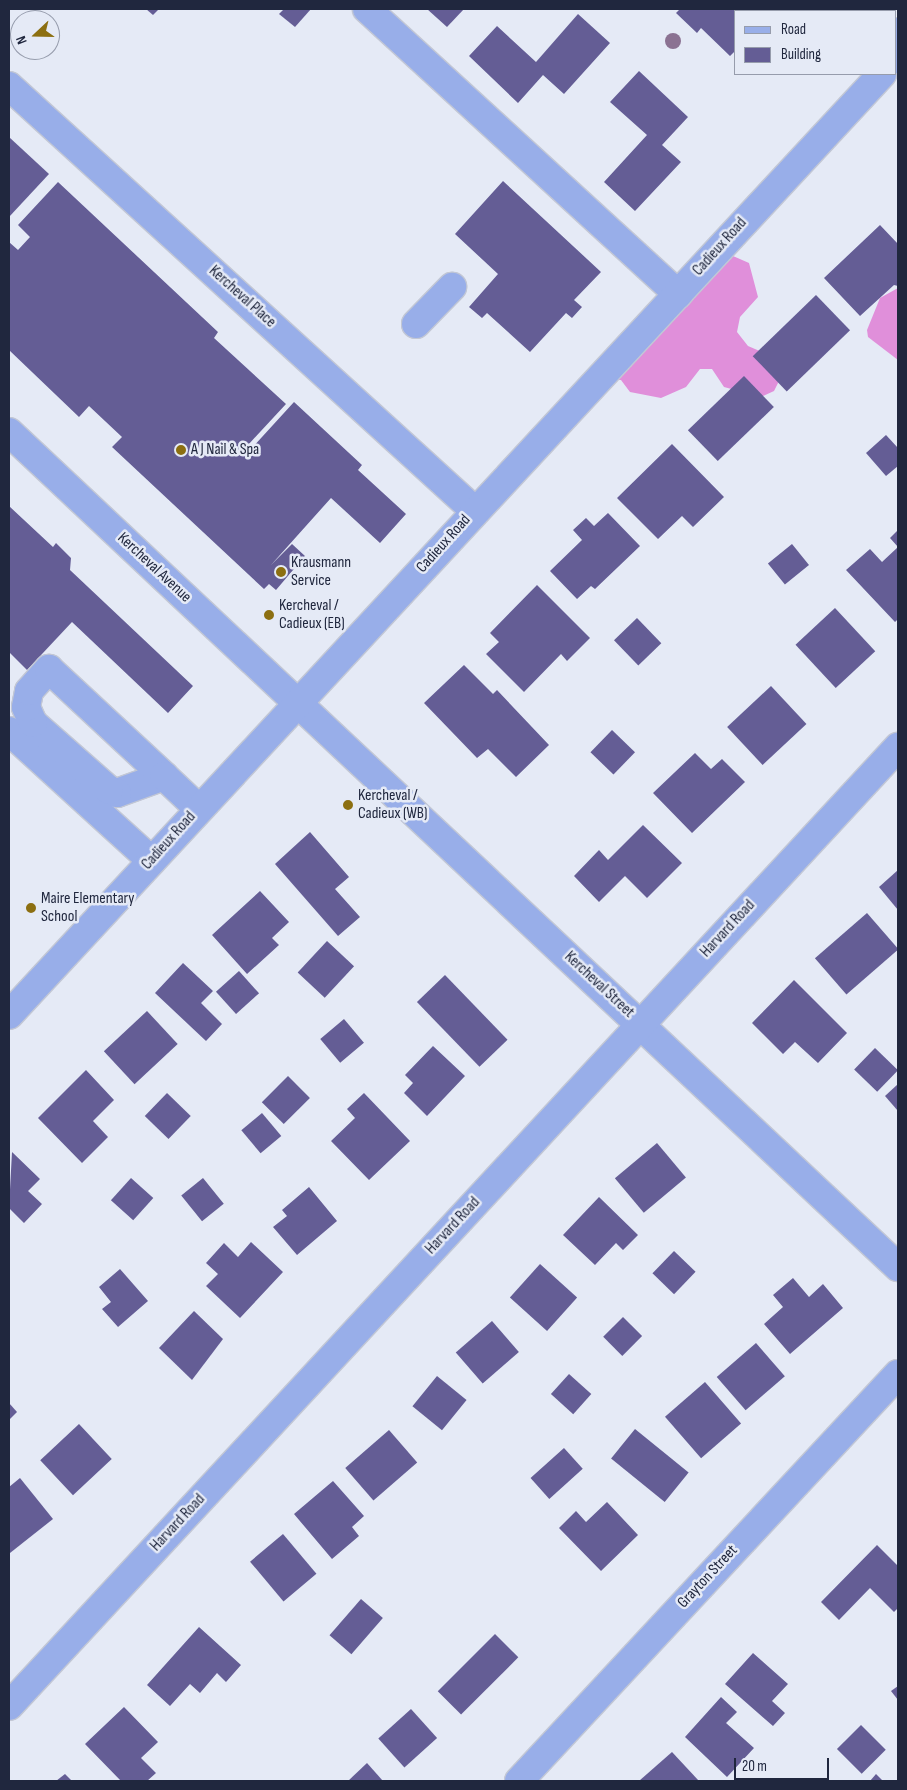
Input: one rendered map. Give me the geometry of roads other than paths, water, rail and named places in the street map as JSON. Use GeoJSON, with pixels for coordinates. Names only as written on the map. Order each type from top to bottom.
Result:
{"type":"FeatureCollection","features":[{"type":"Feature","properties":{"kind":"street"},"geometry":{"type":"LineString","coordinates":[[367,9],[678,294]]}},
{"type":"Feature","properties":{"kind":"street","name":"Cadieux Road"},"geometry":{"type":"LineString","coordinates":[[9,1015],[199,809],[299,704],[474,510],[881,75]]}},
{"type":"Feature","properties":{"kind":"street","name":"Kercheval Place"},"geometry":{"type":"LineString","coordinates":[[9,86],[474,510]]}},
{"type":"Feature","properties":{"kind":"street"},"geometry":{"type":"LineString","coordinates":[[416,324],[452,287]]}},
{"type":"Feature","properties":{"kind":"street","name":"Kercheval Avenue"},"geometry":{"type":"LineString","coordinates":[[9,432],[299,704]]}},
{"type":"Feature","properties":{"kind":"street"},"geometry":{"type":"LineString","coordinates":[[164,776],[117,793],[109,790],[40,729],[26,707],[29,690],[49,669],[164,776],[199,809]]}},
{"type":"Feature","properties":{"kind":"street","name":"Kercheval Street"},"geometry":{"type":"LineString","coordinates":[[299,704],[898,1267]]}},
{"type":"Feature","properties":{"kind":"street"},"geometry":{"type":"LineString","coordinates":[[9,731],[152,861]]}},
{"type":"Feature","properties":{"kind":"street","name":"Harvard Road"},"geometry":{"type":"LineString","coordinates":[[9,1706],[639,1024],[898,747]]}},
{"type":"Feature","properties":{"kind":"street","name":"Grayton Street"},"geometry":{"type":"LineString","coordinates":[[519,1781],[898,1374]]}},
{"type":"Feature","properties":{"kind":"place","name":"A J Nail & Spa"},"geometry":{"type":"Point","coordinates":[181,450]}},
{"type":"Feature","properties":{"kind":"place","name":"Krausmann Service"},"geometry":{"type":"Point","coordinates":[281,572]}},
{"type":"Feature","properties":{"kind":"place","name":"Kercheval / Cadieux (EB)"},"geometry":{"type":"Point","coordinates":[269,615]}},
{"type":"Feature","properties":{"kind":"place","name":"Kercheval / Cadieux (WB)"},"geometry":{"type":"Point","coordinates":[348,805]}},
{"type":"Feature","properties":{"kind":"place","name":"Maire Elementary School"},"geometry":{"type":"Point","coordinates":[31,908]}}]}
